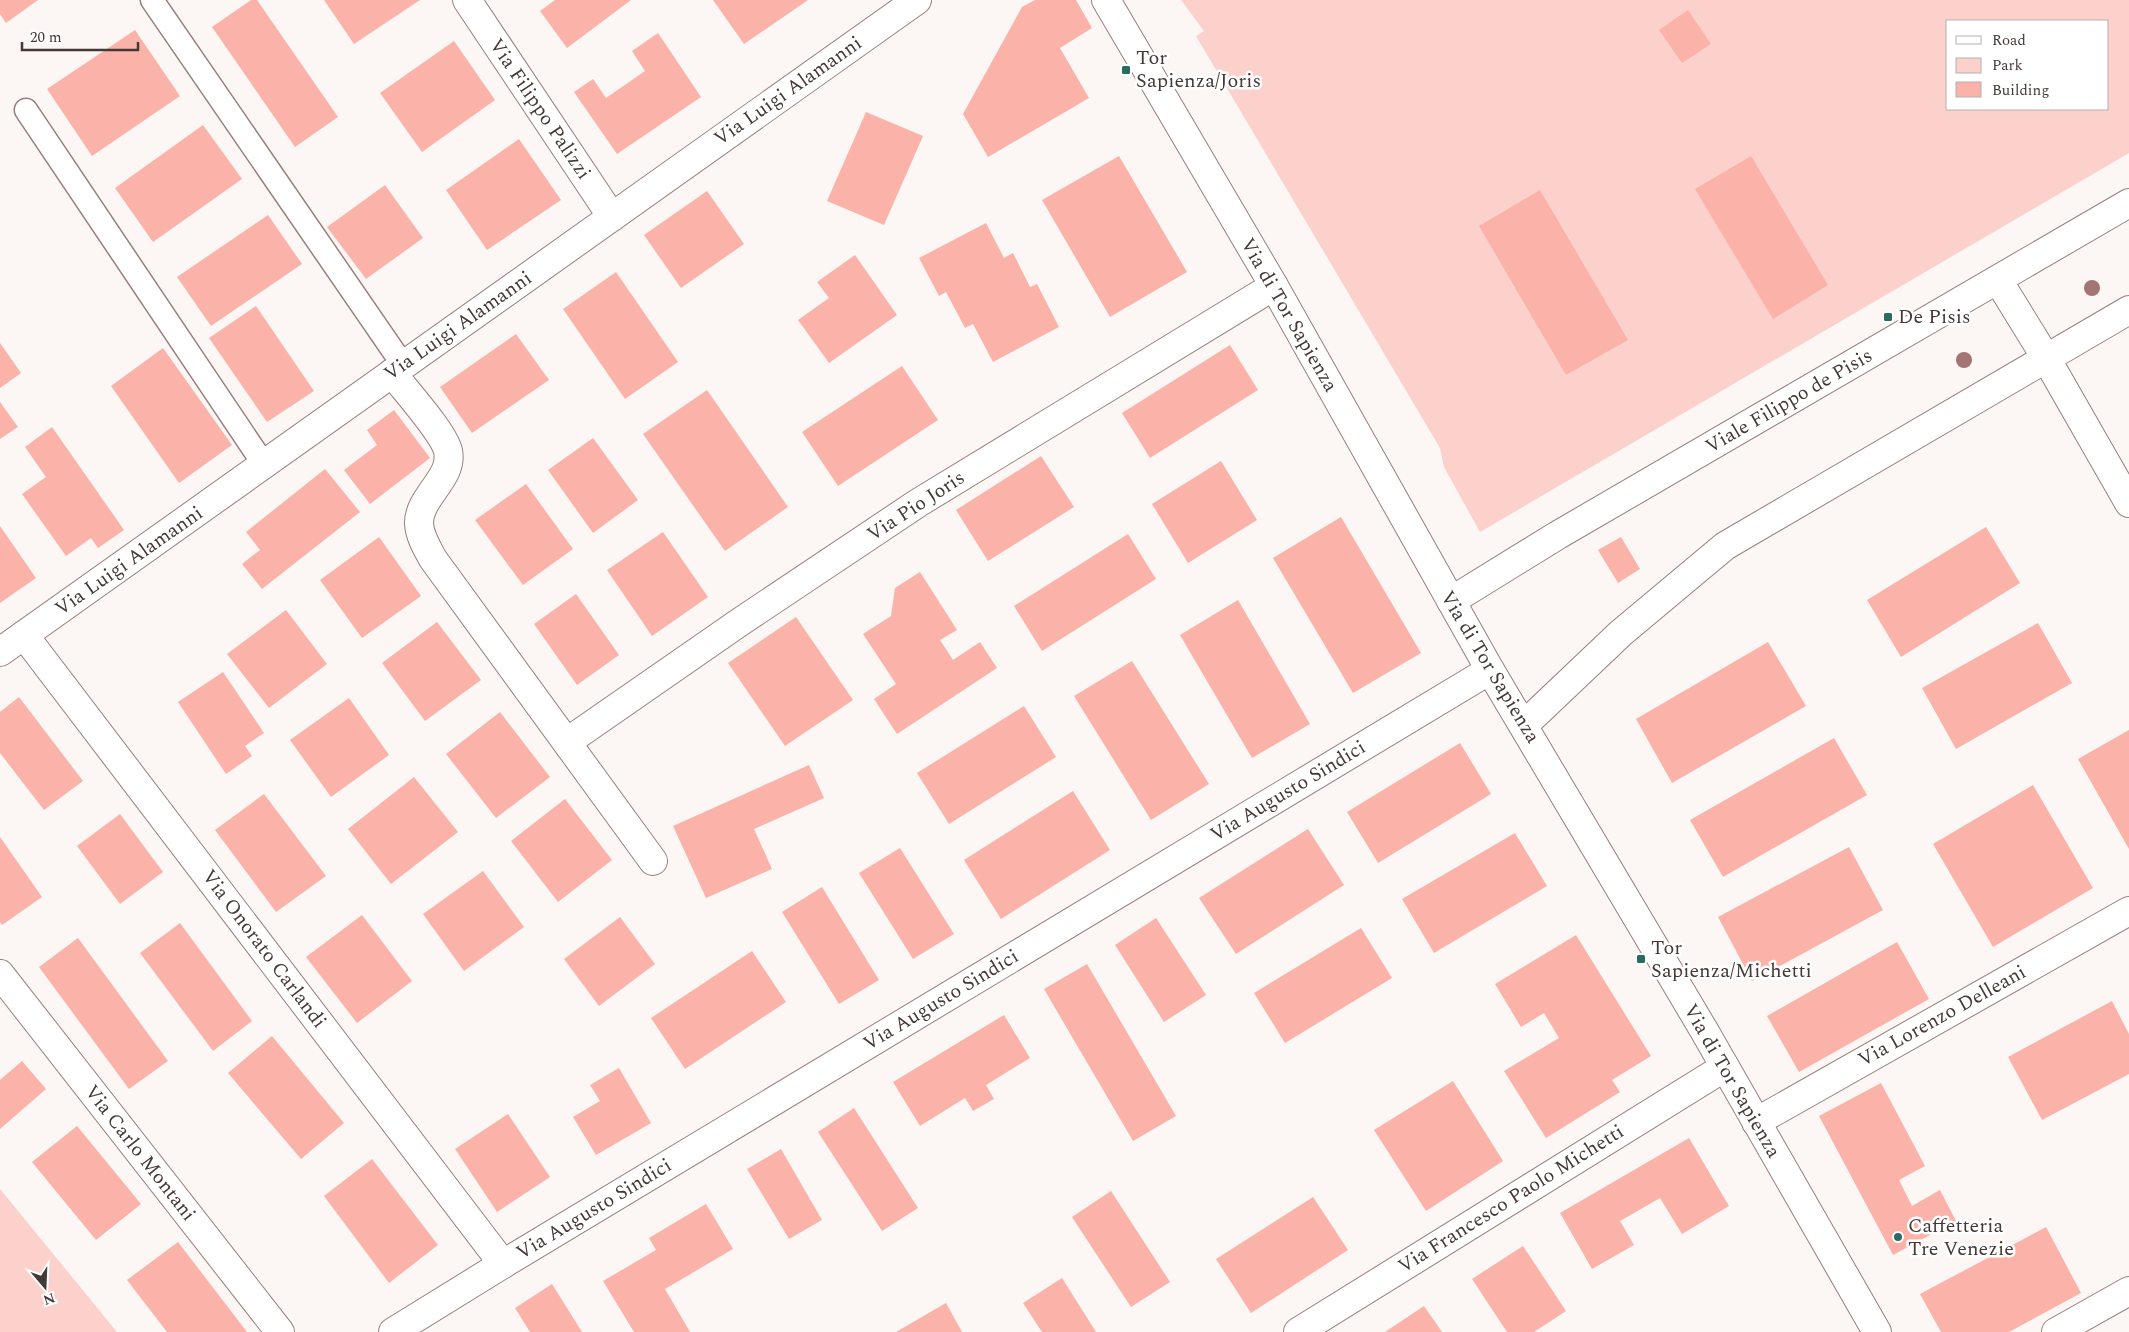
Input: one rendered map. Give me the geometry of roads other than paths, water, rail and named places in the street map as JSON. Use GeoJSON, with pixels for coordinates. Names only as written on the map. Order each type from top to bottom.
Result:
{"type":"FeatureCollection","features":[{"type":"Feature","properties":{"kind":"street","name":"Via Filippo Palizzi"},"geometry":{"type":"LineString","coordinates":[[467,0],[612,217]]}},
{"type":"Feature","properties":{"kind":"street","name":"Via Luigi Alamanni"},"geometry":{"type":"LineString","coordinates":[[0,652],[265,466],[398,369],[917,0]]}},
{"type":"Feature","properties":{"kind":"street","name":"Via di Tor Sapienza"},"geometry":{"type":"LineString","coordinates":[[1106,0],[1274,286],[1450,601],[1725,1067],[1876,1332]]}},
{"type":"Feature","properties":{"kind":"street","name":"Viale Filippo de Pisis"},"geometry":{"type":"LineString","coordinates":[[1450,601],[1566,530],[2129,203]]}},
{"type":"Feature","properties":{"kind":"street"},"geometry":{"type":"LineString","coordinates":[[1998,280],[2046,358],[2129,503]]}},
{"type":"Feature","properties":{"kind":"street","name":"Via Pio Joris"},"geometry":{"type":"LineString","coordinates":[[568,742],[740,622],[918,502],[1274,286]]}},
{"type":"Feature","properties":{"kind":"street"},"geometry":{"type":"LineString","coordinates":[[1524,726],[1621,633],[1724,546],[2129,310]]}},
{"type":"Feature","properties":{"kind":"street"},"geometry":{"type":"LineString","coordinates":[[398,369],[443,439],[448,452],[447,468],[420,516],[420,530],[424,542],[433,559],[653,861]]}},
{"type":"Feature","properties":{"kind":"street","name":"Via Onorato Carlandi"},"geometry":{"type":"LineString","coordinates":[[24,635],[503,1264]]}},
{"type":"Feature","properties":{"kind":"street","name":"Via Augusto Sindici"},"geometry":{"type":"LineString","coordinates":[[394,1332],[503,1264],[1490,670]]}},
{"type":"Feature","properties":{"kind":"street","name":"Via Lorenzo Delleani"},"geometry":{"type":"LineString","coordinates":[[1756,1122],[2129,911]]}},
{"type":"Feature","properties":{"kind":"street","name":"Via Carlo Montani"},"geometry":{"type":"LineString","coordinates":[[0,974],[280,1332]]}},
{"type":"Feature","properties":{"kind":"street","name":"Via Francesco Paolo Michetti"},"geometry":{"type":"LineString","coordinates":[[1298,1332],[1725,1067]]}},
{"type":"Feature","properties":{"kind":"street"},"geometry":{"type":"LineString","coordinates":[[2056,1332],[2129,1291]]}},
{"type":"Feature","properties":{"kind":"lane"},"geometry":{"type":"LineString","coordinates":[[152,0],[398,369]]}},
{"type":"Feature","properties":{"kind":"lane"},"geometry":{"type":"LineString","coordinates":[[26,110],[265,466]]}},
{"type":"Feature","properties":{"kind":"place","name":"Tor Sapienza/Joris"},"geometry":{"type":"Point","coordinates":[1126,70]}},
{"type":"Feature","properties":{"kind":"place","name":"De Pisis"},"geometry":{"type":"Point","coordinates":[1888,317]}},
{"type":"Feature","properties":{"kind":"place","name":"Tor Sapienza/Michetti"},"geometry":{"type":"Point","coordinates":[1641,959]}},
{"type":"Feature","properties":{"kind":"place","name":"Caffetteria Tre Venezie"},"geometry":{"type":"Point","coordinates":[1898,1237]}}]}
